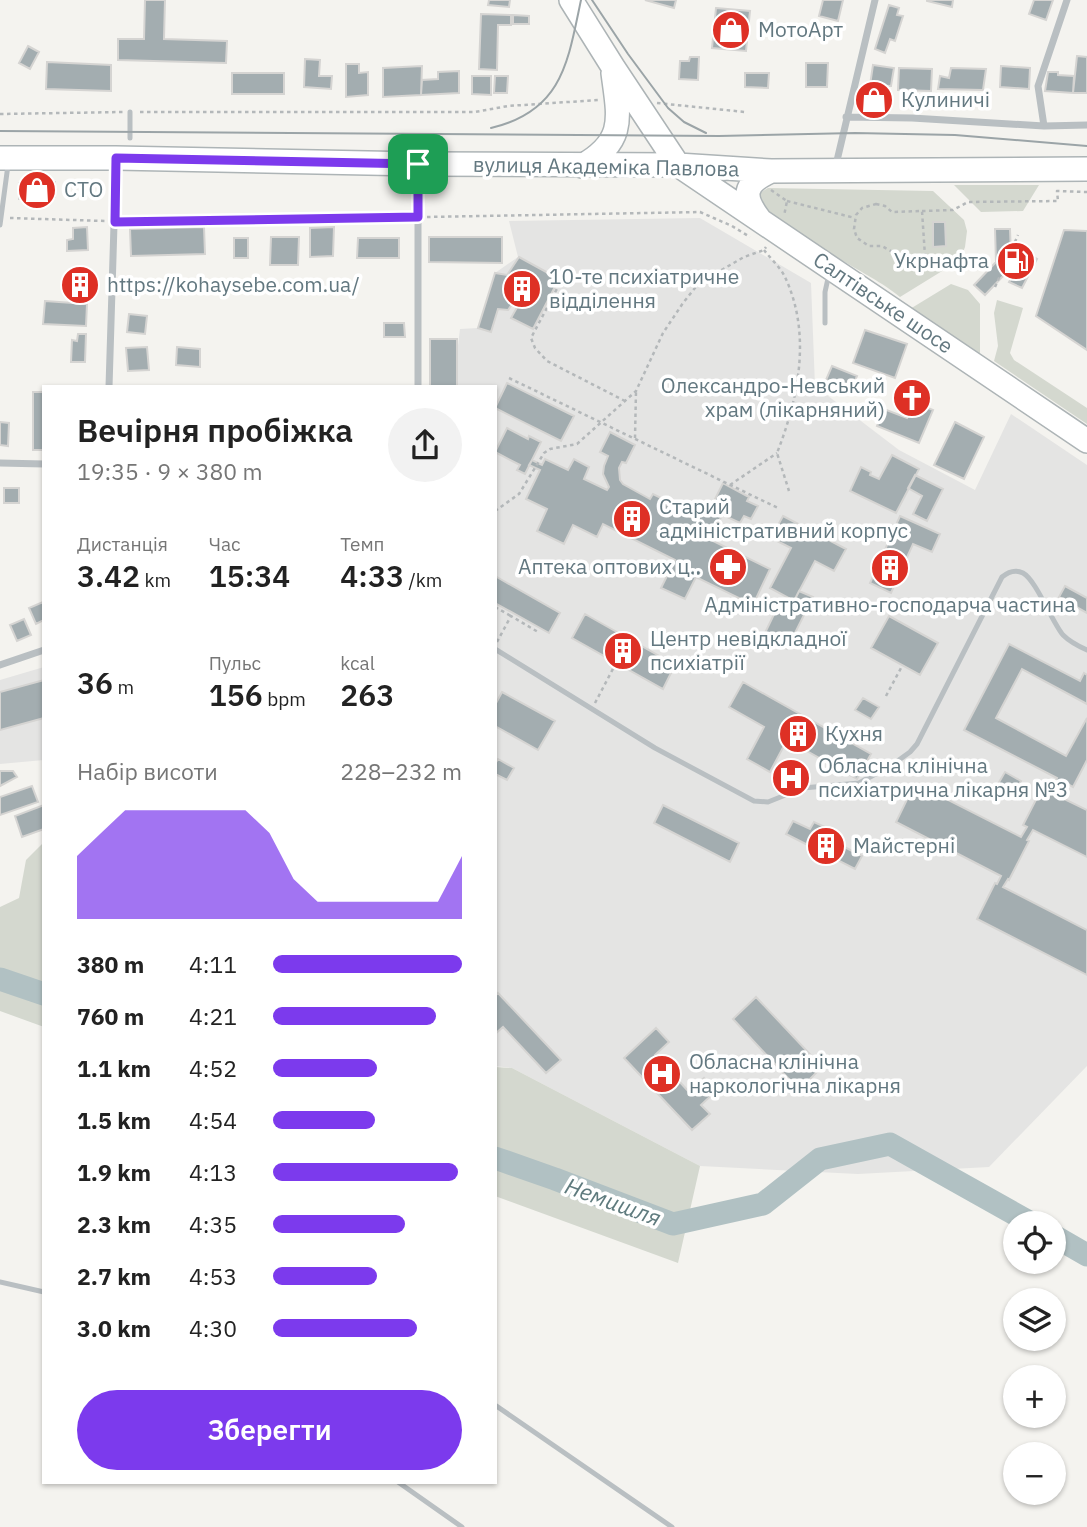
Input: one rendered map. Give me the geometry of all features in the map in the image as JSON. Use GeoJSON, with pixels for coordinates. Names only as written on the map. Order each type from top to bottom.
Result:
{"type":"FeatureCollection","features":[{"type":"Feature","properties":{"kind":"main road"},"geometry":{"type":"LineString","coordinates":[[574,5],[678,165]]}},
{"type":"Feature","properties":{"kind":"main road"},"geometry":{"type":"LineString","coordinates":[[582,166],[605,149],[616,129],[618,112],[612,67]]}},
{"type":"Feature","properties":{"kind":"main road","name":"вулиця Академіка Павлова"},"geometry":{"type":"LineString","coordinates":[[5,158],[678,165],[770,179],[835,169],[1087,169]]}},
{"type":"Feature","properties":{"kind":"main road","name":"Салтівське шосе"},"geometry":{"type":"LineString","coordinates":[[678,165],[771,221],[831,268],[1087,441]]}},
{"type":"Feature","properties":{"kind":"main road"},"geometry":{"type":"LineString","coordinates":[[770,179],[753,181],[747,199],[750,205],[771,221]]}},
{"type":"Feature","properties":{"kind":"street"},"geometry":{"type":"LineString","coordinates":[[835,169],[875,0]]}},
{"type":"Feature","properties":{"kind":"street"},"geometry":{"type":"LineString","coordinates":[[1044,127],[1038,86],[1067,0]]}},
{"type":"Feature","properties":{"kind":"street"},"geometry":{"type":"LineString","coordinates":[[846,117],[912,118],[1044,127],[1087,125]]}},
{"type":"Feature","properties":{"kind":"street"},"geometry":{"type":"LineString","coordinates":[[109,385],[116,158]]}},
{"type":"Feature","properties":{"kind":"street"},"geometry":{"type":"LineString","coordinates":[[418,164],[418,385]]}},
{"type":"Feature","properties":{"kind":"street"},"geometry":{"type":"LineString","coordinates":[[0,463],[42,464]]}},
{"type":"Feature","properties":{"kind":"street"},"geometry":{"type":"LineString","coordinates":[[0,665],[42,651]]}},
{"type":"Feature","properties":{"kind":"lane"},"geometry":{"type":"LineString","coordinates":[[130,112],[130,138]]}},
{"type":"Feature","properties":{"kind":"lane"},"geometry":{"type":"LineString","coordinates":[[0,225],[5,158]]}},
{"type":"Feature","properties":{"kind":"lane"},"geometry":{"type":"LineString","coordinates":[[825,323],[825,292],[831,268]]}},
{"type":"Feature","properties":{"kind":"lane"},"geometry":{"type":"LineString","coordinates":[[497,648],[655,748],[754,801],[768,802],[803,788],[859,783],[909,752],[917,744],[1002,577],[1007,573],[1018,572],[1028,577],[1062,634],[1074,645],[1087,650]]}},
{"type":"Feature","properties":{"kind":"lane"},"geometry":{"type":"LineString","coordinates":[[0,1282],[42,1292]]}},
{"type":"Feature","properties":{"kind":"lane"},"geometry":{"type":"LineString","coordinates":[[497,1406],[672,1527]]}},
{"type":"Feature","properties":{"kind":"lane"},"geometry":{"type":"LineString","coordinates":[[401,1484],[462,1527]]}},
{"type":"Feature","properties":{"kind":"path"},"geometry":{"type":"LineString","coordinates":[[0,114],[475,112],[508,106]]}},
{"type":"Feature","properties":{"kind":"path"},"geometry":{"type":"LineString","coordinates":[[770,179],[787,201],[855,218]]}},
{"type":"Feature","properties":{"kind":"path"},"geometry":{"type":"LineString","coordinates":[[922,211],[926,271],[882,246],[873,247],[860,241],[854,229],[855,218],[862,208],[876,204],[885,206],[892,212],[922,211],[953,210],[968,202],[1058,201],[1057,191],[1087,191]]}},
{"type":"Feature","properties":{"kind":"path"},"geometry":{"type":"LineString","coordinates":[[771,221],[787,201]]}},
{"type":"Feature","properties":{"kind":"path"},"geometry":{"type":"LineString","coordinates":[[1,218],[115,222],[700,212]]}},
{"type":"Feature","properties":{"kind":"path"},"geometry":{"type":"LineString","coordinates":[[995,287],[1018,235]]}},
{"type":"Feature","properties":{"kind":"path"},"geometry":{"type":"LineString","coordinates":[[497,510],[519,494],[544,453],[577,444],[636,391],[663,333],[699,283],[765,248],[783,274],[794,306],[800,363],[789,424],[776,453],[730,485]]}},
{"type":"Feature","properties":{"kind":"path"},"geometry":{"type":"LineString","coordinates":[[561,283],[531,338],[535,348],[547,361],[625,401]]}},
{"type":"Feature","properties":{"kind":"path"},"geometry":{"type":"LineString","coordinates":[[509,378],[780,509]]}},
{"type":"Feature","properties":{"kind":"path"},"geometry":{"type":"LineString","coordinates":[[635,438],[636,391]]}},
{"type":"Feature","properties":{"kind":"path"},"geometry":{"type":"LineString","coordinates":[[776,453],[789,491]]}},
{"type":"Feature","properties":{"kind":"path"},"geometry":{"type":"LineString","coordinates":[[497,608],[538,632]]}},
{"type":"Feature","properties":{"kind":"path"},"geometry":{"type":"LineString","coordinates":[[497,643],[511,616]]}},
{"type":"Feature","properties":{"kind":"path"},"geometry":{"type":"LineString","coordinates":[[591,709],[615,666]]}},
{"type":"Feature","properties":{"kind":"path"},"geometry":{"type":"LineString","coordinates":[[886,696],[901,668]]}},
{"type":"Feature","properties":{"kind":"shaded area"},"geometry":{"type":"Polygon","coordinates":[[[954,185],[1039,185],[1023,211],[981,212],[954,185]]]}},
{"type":"Feature","properties":{"kind":"shaded area"},"geometry":{"type":"Polygon","coordinates":[[[768,188],[933,191],[964,220],[967,231],[965,247],[960,260],[900,297],[778,220],[760,200],[760,194],[768,188]]]}},
{"type":"Feature","properties":{"kind":"shaded area","name":"Обласна клінічна психіатрична лікарня №3"},"geometry":{"type":"Polygon","coordinates":[[[700,218],[811,283],[815,386],[899,450],[975,490],[1011,414],[1087,465],[1087,1066],[989,1167],[858,1174],[700,1166],[512,1068],[497,1066],[497,385],[453,385],[460,329],[478,328],[495,273],[518,257],[509,221],[700,218]]]}},
{"type":"Feature","properties":{"kind":"shaded area"},"geometry":{"type":"Polygon","coordinates":[[[951,284],[968,290],[980,304],[980,356],[910,309],[951,284]]]}},
{"type":"Feature","properties":{"kind":"shaded area"},"geometry":{"type":"Polygon","coordinates":[[[997,300],[1023,308],[1010,353],[1014,360],[1087,408],[1087,424],[994,361],[998,346],[994,313],[997,300]]]}},
{"type":"Feature","properties":{"kind":"shaded area"},"geometry":{"type":"Polygon","coordinates":[[[42,668],[42,760],[0,764],[0,680],[42,668]]]}},
{"type":"Feature","properties":{"kind":"shaded area"},"geometry":{"type":"Polygon","coordinates":[[[42,844],[42,1026],[0,1011],[0,907],[19,898],[26,860],[42,844]]]}},
{"type":"Feature","properties":{"kind":"shaded area"},"geometry":{"type":"Polygon","coordinates":[[[497,1067],[512,1068],[700,1166],[678,1263],[497,1197],[497,1067]]]}},
{"type":"Feature","properties":{"kind":"building"},"geometry":{"type":"Polygon","coordinates":[[[145,0],[165,0],[164,39],[227,41],[226,63],[118,60],[118,39],[144,39],[145,0]]]}},
{"type":"Feature","properties":{"kind":"building"},"geometry":{"type":"Polygon","coordinates":[[[489,0],[510,0],[509,7],[488,5],[489,0]]]}},
{"type":"Feature","properties":{"kind":"building"},"geometry":{"type":"Polygon","coordinates":[[[645,0],[676,0],[674,8],[645,0]]]}},
{"type":"Feature","properties":{"kind":"building"},"geometry":{"type":"Polygon","coordinates":[[[823,0],[843,0],[838,21],[819,16],[823,0]]]}},
{"type":"Feature","properties":{"kind":"building"},"geometry":{"type":"Polygon","coordinates":[[[927,0],[953,0],[952,7],[927,0]]]}},
{"type":"Feature","properties":{"kind":"building"},"geometry":{"type":"Polygon","coordinates":[[[1034,0],[1053,0],[1046,20],[1029,14],[1034,0]]]}},
{"type":"Feature","properties":{"kind":"building"},"geometry":{"type":"Polygon","coordinates":[[[889,5],[899,8],[897,15],[903,16],[895,41],[890,39],[885,53],[875,49],[889,5]]]}},
{"type":"Feature","properties":{"kind":"building","name":"МотоАрт"},"geometry":{"type":"Polygon","coordinates":[[[716,8],[750,11],[746,51],[712,48],[716,8]]]}},
{"type":"Feature","properties":{"kind":"building"},"geometry":{"type":"Polygon","coordinates":[[[481,14],[511,15],[511,25],[498,25],[497,70],[479,69],[481,14]]]}},
{"type":"Feature","properties":{"kind":"building"},"geometry":{"type":"Polygon","coordinates":[[[513,15],[529,16],[529,24],[513,24],[513,15]]]}},
{"type":"Feature","properties":{"kind":"building"},"geometry":{"type":"Polygon","coordinates":[[[28,46],[39,52],[30,69],[19,63],[28,46]]]}},
{"type":"Feature","properties":{"kind":"building"},"geometry":{"type":"Polygon","coordinates":[[[1077,56],[1087,57],[1087,93],[1073,93],[1077,56]]]}},
{"type":"Feature","properties":{"kind":"building"},"geometry":{"type":"Polygon","coordinates":[[[690,57],[699,57],[698,80],[679,79],[680,61],[689,61],[690,57]]]}},
{"type":"Feature","properties":{"kind":"building"},"geometry":{"type":"Polygon","coordinates":[[[305,59],[320,60],[319,76],[332,76],[331,89],[304,87],[305,59]]]}},
{"type":"Feature","properties":{"kind":"building"},"geometry":{"type":"Polygon","coordinates":[[[47,62],[111,65],[111,91],[46,89],[47,62]]]}},
{"type":"Feature","properties":{"kind":"building"},"geometry":{"type":"Polygon","coordinates":[[[806,63],[828,63],[827,87],[806,87],[806,63]]]}},
{"type":"Feature","properties":{"kind":"building"},"geometry":{"type":"Polygon","coordinates":[[[346,64],[359,64],[359,73],[368,72],[368,95],[346,97],[346,64]]]}},
{"type":"Feature","properties":{"kind":"building"},"geometry":{"type":"Polygon","coordinates":[[[873,65],[894,68],[891,86],[870,85],[873,65]]]}},
{"type":"Feature","properties":{"kind":"building"},"geometry":{"type":"Polygon","coordinates":[[[422,66],[421,95],[383,97],[383,68],[422,66]]]}},
{"type":"Feature","properties":{"kind":"building"},"geometry":{"type":"Polygon","coordinates":[[[1001,66],[1030,68],[1029,89],[1000,87],[1001,66]]]}},
{"type":"Feature","properties":{"kind":"building"},"geometry":{"type":"Polygon","coordinates":[[[899,68],[932,69],[931,91],[898,90],[899,68]]]}},
{"type":"Feature","properties":{"kind":"building"},"geometry":{"type":"Polygon","coordinates":[[[951,68],[986,69],[983,90],[938,89],[940,76],[949,78],[951,68]]]}},
{"type":"Feature","properties":{"kind":"building"},"geometry":{"type":"Polygon","coordinates":[[[459,71],[459,93],[421,95],[422,80],[438,79],[438,72],[459,71]]]}},
{"type":"Feature","properties":{"kind":"building"},"geometry":{"type":"Polygon","coordinates":[[[1048,72],[1074,76],[1073,93],[1045,91],[1048,72]]]}},
{"type":"Feature","properties":{"kind":"building"},"geometry":{"type":"Polygon","coordinates":[[[232,73],[284,73],[284,94],[232,94],[232,73]]]}},
{"type":"Feature","properties":{"kind":"building"},"geometry":{"type":"Polygon","coordinates":[[[745,73],[769,73],[768,88],[745,87],[745,73]]]}},
{"type":"Feature","properties":{"kind":"building"},"geometry":{"type":"Polygon","coordinates":[[[472,76],[491,76],[491,95],[472,94],[472,76]]]}},
{"type":"Feature","properties":{"kind":"building"},"geometry":{"type":"Polygon","coordinates":[[[495,76],[508,76],[507,93],[494,93],[495,76]]]}},
{"type":"Feature","properties":{"kind":"building","name":"СТО"},"geometry":{"type":"Polygon","coordinates":[[[55,182],[55,197],[19,199],[19,183],[55,182]]]}},
{"type":"Feature","properties":{"kind":"building"},"geometry":{"type":"Polygon","coordinates":[[[933,222],[945,222],[946,246],[933,247],[933,222]]]}},
{"type":"Feature","properties":{"kind":"building"},"geometry":{"type":"Polygon","coordinates":[[[87,227],[88,250],[67,251],[67,240],[73,239],[73,228],[87,227]]]}},
{"type":"Feature","properties":{"kind":"building"},"geometry":{"type":"Polygon","coordinates":[[[204,227],[205,254],[131,256],[130,229],[204,227]]]}},
{"type":"Feature","properties":{"kind":"building"},"geometry":{"type":"Polygon","coordinates":[[[334,227],[333,256],[310,257],[310,228],[334,227]]]}},
{"type":"Feature","properties":{"kind":"building","name":"Укрнафта"},"geometry":{"type":"Polygon","coordinates":[[[995,229],[1010,229],[1011,256],[1018,260],[1023,251],[1037,259],[1022,288],[1009,282],[1012,277],[1005,274],[985,295],[974,285],[996,262],[995,229]]]}},
{"type":"Feature","properties":{"kind":"building"},"geometry":{"type":"Polygon","coordinates":[[[1064,230],[1087,231],[1087,350],[1036,316],[1064,230]]]}},
{"type":"Feature","properties":{"kind":"building"},"geometry":{"type":"Polygon","coordinates":[[[271,237],[299,237],[298,265],[270,265],[271,237]]]}},
{"type":"Feature","properties":{"kind":"building"},"geometry":{"type":"Polygon","coordinates":[[[429,237],[502,237],[502,263],[429,262],[429,237]]]}},
{"type":"Feature","properties":{"kind":"building"},"geometry":{"type":"Polygon","coordinates":[[[234,238],[248,238],[248,258],[234,258],[234,238]]]}},
{"type":"Feature","properties":{"kind":"building"},"geometry":{"type":"Polygon","coordinates":[[[358,238],[399,238],[399,258],[357,258],[358,238]]]}},
{"type":"Feature","properties":{"kind":"building","name":"10-те психіатричне відділення"},"geometry":{"type":"Polygon","coordinates":[[[519,257],[559,279],[533,329],[511,318],[520,302],[516,299],[508,310],[498,309],[491,332],[478,328],[495,273],[507,275],[519,257]]]}},
{"type":"Feature","properties":{"kind":"building","name":"https://kohaysebe.com.ua/"},"geometry":{"type":"Polygon","coordinates":[[[73,279],[87,279],[87,299],[68,299],[68,291],[73,291],[73,279]]]}},
{"type":"Feature","properties":{"kind":"building"},"geometry":{"type":"Polygon","coordinates":[[[45,301],[87,304],[86,326],[43,324],[45,301]]]}},
{"type":"Feature","properties":{"kind":"building"},"geometry":{"type":"Polygon","coordinates":[[[129,314],[147,316],[145,334],[127,332],[129,314]]]}},
{"type":"Feature","properties":{"kind":"building"},"geometry":{"type":"Polygon","coordinates":[[[384,323],[404,323],[405,337],[384,337],[384,323]]]}},
{"type":"Feature","properties":{"kind":"building"},"geometry":{"type":"Polygon","coordinates":[[[865,330],[907,344],[895,378],[853,363],[865,330]]]}},
{"type":"Feature","properties":{"kind":"building"},"geometry":{"type":"Polygon","coordinates":[[[78,334],[86,334],[85,362],[71,362],[72,340],[77,341],[78,334]]]}},
{"type":"Feature","properties":{"kind":"building"},"geometry":{"type":"Polygon","coordinates":[[[430,339],[457,339],[457,385],[430,385],[430,339]]]}},
{"type":"Feature","properties":{"kind":"building"},"geometry":{"type":"Polygon","coordinates":[[[147,347],[149,370],[128,371],[126,348],[147,347]]]}},
{"type":"Feature","properties":{"kind":"building"},"geometry":{"type":"Polygon","coordinates":[[[177,347],[200,349],[200,367],[176,365],[177,347]]]}},
{"type":"Feature","properties":{"kind":"building"},"geometry":{"type":"Polygon","coordinates":[[[832,366],[857,376],[851,390],[826,380],[832,366]]]}},
{"type":"Feature","properties":{"kind":"building"},"geometry":{"type":"Polygon","coordinates":[[[507,383],[574,416],[561,441],[497,409],[507,383]]]}},
{"type":"Feature","properties":{"kind":"building"},"geometry":{"type":"Polygon","coordinates":[[[33,392],[42,392],[42,450],[33,450],[33,392]]]}},
{"type":"Feature","properties":{"kind":"building"},"geometry":{"type":"Polygon","coordinates":[[[914,402],[933,410],[919,443],[877,426],[884,409],[907,418],[914,402]]]}},
{"type":"Feature","properties":{"kind":"building"},"geometry":{"type":"Polygon","coordinates":[[[0,422],[9,423],[8,446],[0,445],[0,422]]]}},
{"type":"Feature","properties":{"kind":"building"},"geometry":{"type":"Polygon","coordinates":[[[955,422],[984,437],[964,479],[934,465],[955,422]]]}},
{"type":"Feature","properties":{"kind":"building"},"geometry":{"type":"Polygon","coordinates":[[[507,428],[528,439],[529,436],[541,442],[525,474],[517,470],[520,465],[497,453],[507,428]]]}},
{"type":"Feature","properties":{"kind":"building","name":"Старий адміністративний корпус"},"geometry":{"type":"Polygon","coordinates":[[[610,432],[635,445],[626,463],[622,462],[619,468],[620,480],[650,499],[653,494],[669,502],[667,505],[697,518],[712,512],[711,507],[723,483],[749,497],[747,501],[758,506],[751,519],[744,516],[740,523],[723,515],[717,523],[703,530],[701,535],[770,569],[753,605],[696,577],[685,599],[661,588],[675,560],[603,524],[597,537],[573,525],[564,544],[537,531],[547,509],[526,499],[540,470],[529,465],[532,460],[542,465],[545,459],[568,470],[574,459],[589,467],[584,479],[607,490],[609,487],[603,474],[608,456],[600,452],[610,432]]]}},
{"type":"Feature","properties":{"kind":"building"},"geometry":{"type":"Polygon","coordinates":[[[892,455],[919,469],[896,513],[850,491],[861,467],[879,479],[892,455]]]}},
{"type":"Feature","properties":{"kind":"building"},"geometry":{"type":"Polygon","coordinates":[[[915,475],[943,489],[927,521],[913,514],[922,496],[908,488],[915,475]]]}},
{"type":"Feature","properties":{"kind":"building"},"geometry":{"type":"Polygon","coordinates":[[[4,488],[19,488],[19,503],[4,503],[4,488]]]}},
{"type":"Feature","properties":{"kind":"building"},"geometry":{"type":"Polygon","coordinates":[[[783,516],[846,549],[834,571],[815,561],[794,601],[770,588],[791,548],[771,538],[783,516]]]}},
{"type":"Feature","properties":{"kind":"building","name":"Адміністративно-господарча частина"},"geometry":{"type":"Polygon","coordinates":[[[900,516],[940,534],[932,552],[913,544],[891,593],[870,583],[900,516]]]}},
{"type":"Feature","properties":{"kind":"building"},"geometry":{"type":"Polygon","coordinates":[[[497,577],[560,613],[549,633],[497,604],[497,577]]]}},
{"type":"Feature","properties":{"kind":"building"},"geometry":{"type":"Polygon","coordinates":[[[1065,586],[1087,598],[1087,613],[1059,597],[1065,586]]]}},
{"type":"Feature","properties":{"kind":"building"},"geometry":{"type":"Polygon","coordinates":[[[799,591],[813,597],[787,649],[763,637],[779,604],[784,607],[788,598],[794,601],[799,591]]]}},
{"type":"Feature","properties":{"kind":"building"},"geometry":{"type":"Polygon","coordinates":[[[42,602],[42,621],[36,624],[29,608],[42,602]]]}},
{"type":"Feature","properties":{"kind":"building","name":"Центр невідкладної психіатрії"},"geometry":{"type":"Polygon","coordinates":[[[585,614],[675,665],[663,689],[572,638],[585,614]]]}},
{"type":"Feature","properties":{"kind":"building"},"geometry":{"type":"Polygon","coordinates":[[[889,616],[938,643],[920,675],[871,648],[889,616]]]}},
{"type":"Feature","properties":{"kind":"building"},"geometry":{"type":"Polygon","coordinates":[[[24,619],[31,635],[17,641],[10,625],[24,619]]]}},
{"type":"Feature","properties":{"kind":"building"},"geometry":{"type":"Polygon","coordinates":[[[1009,644],[1080,681],[1084,673],[1087,675],[1087,704],[1022,669],[996,718],[1066,756],[1087,718],[1087,760],[1073,787],[1063,781],[1056,795],[1087,810],[1087,857],[1033,830],[1003,887],[1087,930],[1087,975],[977,919],[1001,876],[896,822],[915,783],[1021,837],[1027,827],[1023,825],[1042,788],[1050,792],[1057,778],[964,730],[1009,644]]]}},
{"type":"Feature","properties":{"kind":"building"},"geometry":{"type":"Polygon","coordinates":[[[42,681],[42,719],[0,730],[0,692],[42,681]]]}},
{"type":"Feature","properties":{"kind":"building","name":"Кухня"},"geometry":{"type":"Polygon","coordinates":[[[743,682],[871,754],[857,779],[787,740],[770,772],[747,759],[764,727],[729,707],[743,682]]]}},
{"type":"Feature","properties":{"kind":"building"},"geometry":{"type":"Polygon","coordinates":[[[502,692],[555,721],[538,750],[497,727],[497,701],[502,692]]]}},
{"type":"Feature","properties":{"kind":"building"},"geometry":{"type":"Polygon","coordinates":[[[863,698],[879,707],[871,719],[855,710],[863,698]]]}},
{"type":"Feature","properties":{"kind":"building"},"geometry":{"type":"Polygon","coordinates":[[[497,761],[514,768],[507,780],[497,775],[497,761]]]}},
{"type":"Feature","properties":{"kind":"building"},"geometry":{"type":"Polygon","coordinates":[[[0,771],[13,771],[17,777],[0,786],[0,771]]]}},
{"type":"Feature","properties":{"kind":"building"},"geometry":{"type":"Polygon","coordinates":[[[1005,772],[1021,781],[1014,793],[998,784],[1005,772]]]}},
{"type":"Feature","properties":{"kind":"building"},"geometry":{"type":"Polygon","coordinates":[[[32,786],[38,802],[0,815],[0,797],[32,786]]]}},
{"type":"Feature","properties":{"kind":"building"},"geometry":{"type":"Polygon","coordinates":[[[663,805],[739,843],[730,862],[654,823],[663,805]]]}},
{"type":"Feature","properties":{"kind":"building"},"geometry":{"type":"Polygon","coordinates":[[[42,806],[42,830],[22,837],[15,816],[42,806]]]}},
{"type":"Feature","properties":{"kind":"building","name":"Майстерні"},"geometry":{"type":"Polygon","coordinates":[[[793,821],[810,829],[814,822],[827,828],[823,836],[862,856],[855,869],[786,834],[793,821]]]}},
{"type":"Feature","properties":{"kind":"building"},"geometry":{"type":"Polygon","coordinates":[[[497,994],[561,1060],[546,1073],[503,1027],[497,1032],[497,994]]]}},
{"type":"Feature","properties":{"kind":"building"},"geometry":{"type":"Polygon","coordinates":[[[756,997],[822,1067],[799,1090],[733,1019],[756,997]]]}},
{"type":"Feature","properties":{"kind":"building"},"geometry":{"type":"Polygon","coordinates":[[[656,1028],[669,1042],[655,1055],[689,1092],[704,1078],[716,1091],[701,1105],[710,1114],[692,1130],[624,1058],[656,1028]]]}},
{"type":"Feature","properties":{"kind":"waterway","name":"Немишля"},"geometry":{"type":"LineString","coordinates":[[0,979],[42,993]]}},
{"type":"Feature","properties":{"kind":"waterway","name":"Немишля"},"geometry":{"type":"LineString","coordinates":[[497,1159],[673,1224],[763,1204],[820,1159],[890,1144],[1010,1211]]}},
{"type":"Feature","properties":{"kind":"waterway","name":"Немишля"},"geometry":{"type":"LineString","coordinates":[[1066,1243],[1087,1255]]}},
{"type":"Feature","properties":{"kind":"tram line"},"geometry":{"type":"LineString","coordinates":[[491,128],[515,120],[534,109],[548,96],[566,63],[581,0]]}},
{"type":"Feature","properties":{"kind":"tram line"},"geometry":{"type":"LineString","coordinates":[[592,0],[668,108],[684,122],[706,133]]}},
{"type":"Feature","properties":{"kind":"tram line"},"geometry":{"type":"LineString","coordinates":[[0,131],[719,136],[855,133],[955,135],[1087,146]]}},
{"type":"Feature","properties":{"kind":"place","name":"МотоАрт"},"geometry":{"type":"Point","coordinates":[731,30]}},
{"type":"Feature","properties":{"kind":"place","name":"Кулиничі"},"geometry":{"type":"Point","coordinates":[874,100]}},
{"type":"Feature","properties":{"kind":"place","name":"СТО"},"geometry":{"type":"Point","coordinates":[37,190]}},
{"type":"Feature","properties":{"kind":"place","name":"Укрнафта"},"geometry":{"type":"Point","coordinates":[1016,261]}},
{"type":"Feature","properties":{"kind":"place","name":"https://kohaysebe.com.ua/"},"geometry":{"type":"Point","coordinates":[80,285]}},
{"type":"Feature","properties":{"kind":"place","name":"10-те психіатричне відділення"},"geometry":{"type":"Point","coordinates":[522,289]}},
{"type":"Feature","properties":{"kind":"place","name":"Олександро-Невський храм (лікарняний)"},"geometry":{"type":"Point","coordinates":[912,398]}},
{"type":"Feature","properties":{"kind":"place","name":"Старий адміністративний корпус"},"geometry":{"type":"Point","coordinates":[632,519]}},
{"type":"Feature","properties":{"kind":"place","name":"Аптека оптових ц‥"},"geometry":{"type":"Point","coordinates":[728,567]}},
{"type":"Feature","properties":{"kind":"place","name":"Адміністративно-господарча частина"},"geometry":{"type":"Point","coordinates":[890,568]}},
{"type":"Feature","properties":{"kind":"place","name":"Центр невідкладної психіатрії"},"geometry":{"type":"Point","coordinates":[623,651]}},
{"type":"Feature","properties":{"kind":"place","name":"Кухня"},"geometry":{"type":"Point","coordinates":[798,734]}},
{"type":"Feature","properties":{"kind":"place","name":"Обласна клінічна психіатрична лікарня №3"},"geometry":{"type":"Point","coordinates":[791,778]}},
{"type":"Feature","properties":{"kind":"place","name":"Майстерні"},"geometry":{"type":"Point","coordinates":[826,846]}},
{"type":"Feature","properties":{"kind":"place","name":"Обласна клінічна наркологічна лікарня"},"geometry":{"type":"Point","coordinates":[662,1074]}},
{"type":"Feature","properties":{"kind":"route"},"geometry":{"type":"LineString","coordinates":[[116,158],[418,164],[418,217],[115,222],[116,158]]}}]}
